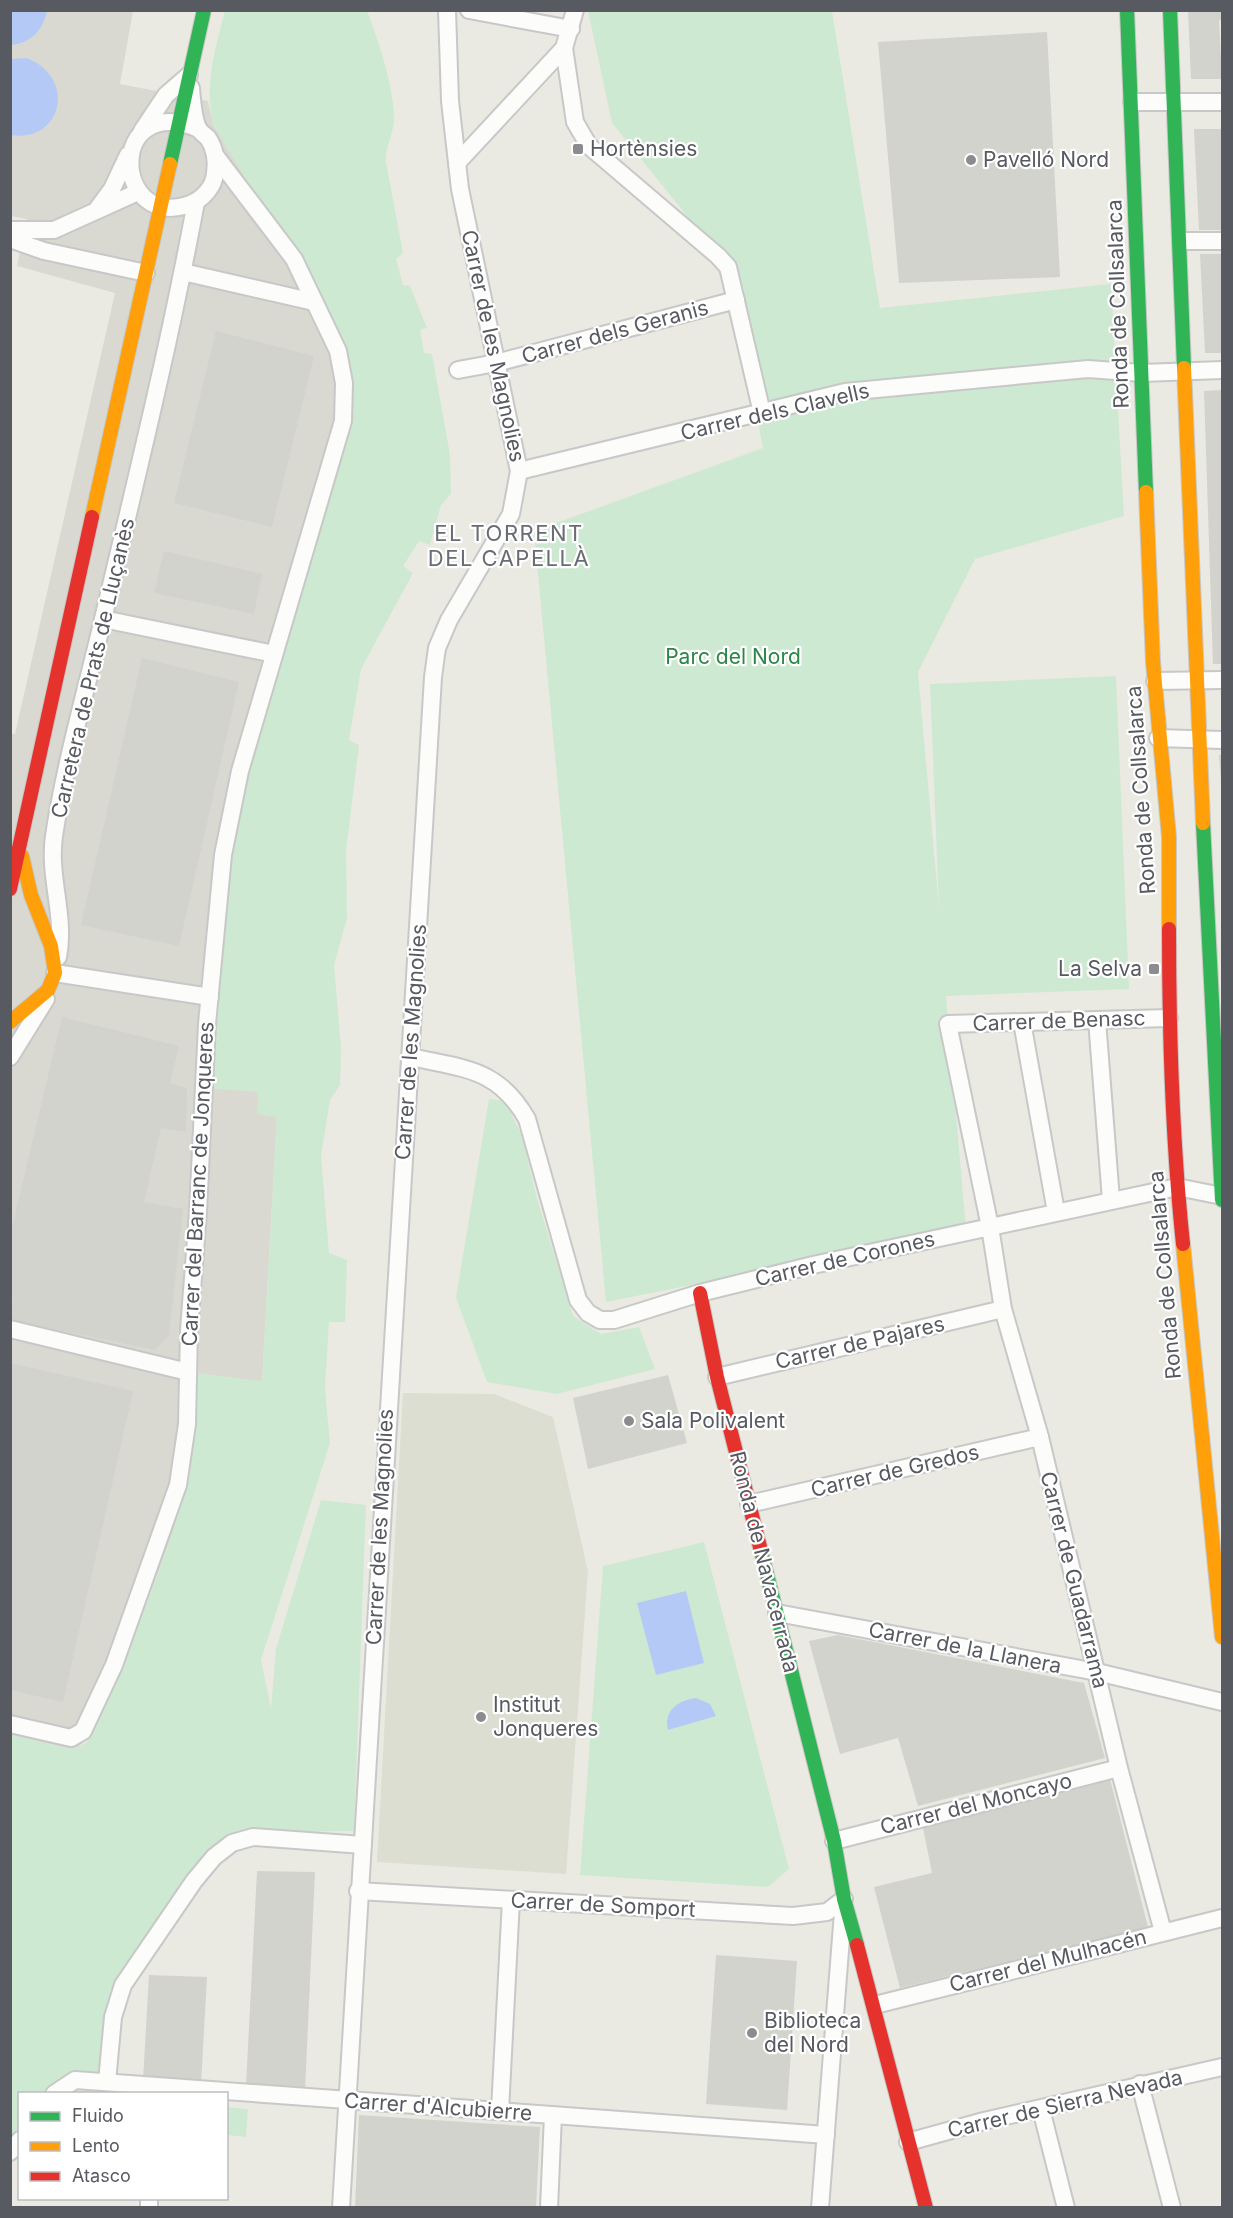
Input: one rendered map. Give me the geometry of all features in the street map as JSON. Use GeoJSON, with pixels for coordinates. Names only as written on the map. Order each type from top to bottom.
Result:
{"type":"FeatureCollection","features":[{"type":"Feature","properties":{"kind":"street","name":"Carretera de Prats de Lluçanès"},"geometry":{"type":"LineString","coordinates":[[10,889],[204,10]]}},
{"type":"Feature","properties":{"kind":"street","name":"Carrer de les Magnolies"},"geometry":{"type":"LineString","coordinates":[[341,2208],[358,1891],[363,1845],[432,689],[437,648],[449,620],[511,514],[519,471],[460,189],[450,101],[447,10]]}},
{"type":"Feature","properties":{"kind":"street"},"geometry":{"type":"LineString","coordinates":[[469,10],[571,29]]}},
{"type":"Feature","properties":{"kind":"street"},"geometry":{"type":"LineString","coordinates":[[457,163],[564,48],[575,10]]}},
{"type":"Feature","properties":{"kind":"street","name":"Ronda de Collsalarca"},"geometry":{"type":"LineString","coordinates":[[1127,10],[1155,681],[1158,738],[1169,837],[1169,1018],[1177,1187],[1222,1637]]}},
{"type":"Feature","properties":{"kind":"street"},"geometry":{"type":"LineString","coordinates":[[1170,10],[1199,740],[1216,968],[1222,1198],[1177,1187]]}},
{"type":"Feature","properties":{"kind":"street"},"geometry":{"type":"LineString","coordinates":[[564,48],[575,122],[589,146],[728,267],[762,413]]}},
{"type":"Feature","properties":{"kind":"street","name":"Carretera de Prats de Lluçanès"},"geometry":{"type":"LineString","coordinates":[[10,1057],[52,989],[60,948],[60,902],[51,865],[66,774],[183,272],[196,202],[212,183],[215,155],[209,140],[199,129],[189,75]]}},
{"type":"Feature","properties":{"kind":"street"},"geometry":{"type":"LineString","coordinates":[[88,217],[112,189],[135,142],[166,95],[189,75]]}},
{"type":"Feature","properties":{"kind":"street"},"geometry":{"type":"LineString","coordinates":[[1132,102],[1222,102]]}},
{"type":"Feature","properties":{"kind":"street"},"geometry":{"type":"LineString","coordinates":[[196,202],[179,208],[160,207],[138,192],[132,181],[128,165],[135,142],[150,126],[164,121],[179,121],[199,129]]}},
{"type":"Feature","properties":{"kind":"street","name":"Carrer del Barranc de Jonqueres"},"geometry":{"type":"LineString","coordinates":[[10,1724],[71,1738],[83,1731],[114,1665],[178,1485],[187,1424],[210,997],[223,855],[240,771],[343,421],[344,383],[338,351],[294,259],[215,155]]}},
{"type":"Feature","properties":{"kind":"street"},"geometry":{"type":"LineString","coordinates":[[10,230],[54,230],[88,217],[138,192]]}},
{"type":"Feature","properties":{"kind":"street"},"geometry":{"type":"LineString","coordinates":[[10,239],[44,251],[146,273]]}},
{"type":"Feature","properties":{"kind":"street"},"geometry":{"type":"LineString","coordinates":[[1181,242],[1222,242]]}},
{"type":"Feature","properties":{"kind":"street"},"geometry":{"type":"LineString","coordinates":[[183,272],[314,302]]}},
{"type":"Feature","properties":{"kind":"street","name":"Carrer dels Geranis"},"geometry":{"type":"LineString","coordinates":[[458,370],[496,363],[736,300]]}},
{"type":"Feature","properties":{"kind":"street","name":"Carrer dels Clavells"},"geometry":{"type":"LineString","coordinates":[[519,471],[845,392],[1088,369],[1142,373],[1222,370]]}},
{"type":"Feature","properties":{"kind":"street"},"geometry":{"type":"LineString","coordinates":[[103,619],[274,654]]}},
{"type":"Feature","properties":{"kind":"street"},"geometry":{"type":"LineString","coordinates":[[1155,681],[1222,680]]}},
{"type":"Feature","properties":{"kind":"street"},"geometry":{"type":"LineString","coordinates":[[1158,738],[1222,740]]}},
{"type":"Feature","properties":{"kind":"street"},"geometry":{"type":"LineString","coordinates":[[10,844],[22,834]]}},
{"type":"Feature","properties":{"kind":"street"},"geometry":{"type":"LineString","coordinates":[[10,1022],[33,1005],[48,990],[55,973],[51,946],[25,874],[22,834]]}},
{"type":"Feature","properties":{"kind":"street","name":"Carrer del Barranc de Jonqueres"},"geometry":{"type":"LineString","coordinates":[[55,973],[210,997]]}},
{"type":"Feature","properties":{"kind":"street"},"geometry":{"type":"LineString","coordinates":[[10,1017],[33,1005]]}},
{"type":"Feature","properties":{"kind":"street","name":"Carrer de Benasc"},"geometry":{"type":"LineString","coordinates":[[990,1227],[948,1024],[1169,1018]]}},
{"type":"Feature","properties":{"kind":"street"},"geometry":{"type":"LineString","coordinates":[[1097,1020],[1111,1200]]}},
{"type":"Feature","properties":{"kind":"street"},"geometry":{"type":"LineString","coordinates":[[1022,1022],[1056,1212]]}},
{"type":"Feature","properties":{"kind":"street"},"geometry":{"type":"LineString","coordinates":[[411,1057],[470,1070],[493,1079],[517,1101],[527,1119],[578,1300],[588,1313],[600,1320],[614,1320],[700,1293]]}},
{"type":"Feature","properties":{"kind":"street","name":"Carrer de Corones"},"geometry":{"type":"LineString","coordinates":[[700,1293],[813,1265],[1177,1187]]}},
{"type":"Feature","properties":{"kind":"street","name":"Carrer de Guadarrama"},"geometry":{"type":"LineString","coordinates":[[990,1227],[1003,1309],[1040,1437],[1119,1768],[1163,1932]]}},
{"type":"Feature","properties":{"kind":"street","name":"Ronda de Navacerrada"},"geometry":{"type":"LineString","coordinates":[[700,1293],[717,1377],[834,1841],[844,1899],[875,2005],[926,2208]]}},
{"type":"Feature","properties":{"kind":"street","name":"Carrer de Pajares"},"geometry":{"type":"LineString","coordinates":[[717,1377],[1003,1309]]}},
{"type":"Feature","properties":{"kind":"street","name":"Carrer del Barranc de Jonqueres"},"geometry":{"type":"LineString","coordinates":[[10,1329],[188,1372]]}},
{"type":"Feature","properties":{"kind":"street","name":"Carrer de Gredos"},"geometry":{"type":"LineString","coordinates":[[750,1504],[1040,1437]]}},
{"type":"Feature","properties":{"kind":"street","name":"Carrer de la Llanera"},"geometry":{"type":"LineString","coordinates":[[777,1613],[1097,1672],[1222,1702]]}},
{"type":"Feature","properties":{"kind":"street","name":"Carrer del Moncayo"},"geometry":{"type":"LineString","coordinates":[[834,1841],[1119,1768]]}},
{"type":"Feature","properties":{"kind":"street"},"geometry":{"type":"LineString","coordinates":[[107,2082],[113,2017],[123,1985],[194,1881],[214,1857],[232,1843],[253,1837],[363,1845]]}},
{"type":"Feature","properties":{"kind":"street","name":"Carrer de Somport"},"geometry":{"type":"LineString","coordinates":[[358,1891],[793,1916],[827,1912],[844,1899]]}},
{"type":"Feature","properties":{"kind":"street"},"geometry":{"type":"LineString","coordinates":[[820,2208],[844,1899]]}},
{"type":"Feature","properties":{"kind":"street"},"geometry":{"type":"LineString","coordinates":[[500,2111],[511,1900]]}},
{"type":"Feature","properties":{"kind":"street","name":"Carrer del Mulhacén"},"geometry":{"type":"LineString","coordinates":[[875,2005],[1222,1918]]}},
{"type":"Feature","properties":{"kind":"street","name":"Carrer de Sierra Nevada"},"geometry":{"type":"LineString","coordinates":[[908,2142],[1140,2084],[1222,2067]]}},
{"type":"Feature","properties":{"kind":"street","name":"Carrer d'Alcubierre"},"geometry":{"type":"LineString","coordinates":[[57,2092],[75,2080],[207,2092]]}},
{"type":"Feature","properties":{"kind":"street"},"geometry":{"type":"LineString","coordinates":[[1140,2084],[1172,2208]]}},
{"type":"Feature","properties":{"kind":"street","name":"Carrer d'Alcubierre"},"geometry":{"type":"LineString","coordinates":[[228,2093],[826,2135]]}},
{"type":"Feature","properties":{"kind":"street"},"geometry":{"type":"LineString","coordinates":[[1041,2109],[1066,2208]]}},
{"type":"Feature","properties":{"kind":"street"},"geometry":{"type":"LineString","coordinates":[[549,2208],[553,2115]]}},
{"type":"Feature","properties":{"kind":"shaded area"},"geometry":{"type":"Polygon","coordinates":[[[11,11],[133,11],[120,84],[208,101],[213,124],[294,259],[344,383],[258,1092],[277,1117],[262,1382],[196,1373],[198,1415],[192,1460],[178,1519],[152,1589],[92,1732],[79,1747],[70,1749],[11,1735],[10,734],[15,734],[115,293],[17,266],[27,219],[11,216],[11,11]]]}},
{"type":"Feature","properties":{"kind":"shaded area","name":"Institut Jonqueres"},"geometry":{"type":"Polygon","coordinates":[[[403,1393],[494,1394],[553,1417],[588,1571],[566,1874],[377,1862],[403,1393]]]}},
{"type":"Feature","properties":{"kind":"green space"},"geometry":{"type":"Polygon","coordinates":[[[225,11],[367,11],[385,65],[394,109],[386,162],[403,253],[396,259],[403,285],[410,286],[427,328],[420,330],[424,353],[432,354],[450,455],[451,494],[441,505],[430,545],[419,541],[403,566],[413,573],[361,669],[349,740],[359,745],[346,851],[347,918],[334,965],[341,1047],[340,1085],[330,1100],[321,1156],[329,1253],[347,1260],[345,1322],[329,1322],[325,1389],[330,1443],[261,1660],[271,1708],[276,1649],[321,1500],[366,1505],[354,1831],[252,1832],[230,1838],[123,1973],[100,2075],[50,2092],[18,2092],[18,2132],[11,2142],[11,1735],[70,1749],[87,1742],[104,1708],[155,1582],[178,1515],[192,1447],[196,1411],[196,1373],[262,1381],[277,1117],[257,1114],[258,1092],[204,1088],[223,855],[344,383],[294,259],[213,124],[210,81],[214,53],[225,11]]]}},
{"type":"Feature","properties":{"kind":"green space","name":"Parc del Nord"},"geometry":{"type":"Polygon","coordinates":[[[588,11],[832,11],[880,308],[1111,284],[1124,516],[975,559],[918,672],[939,908],[930,684],[1116,676],[1129,989],[946,996],[966,1230],[606,1302],[534,531],[763,448],[728,267],[612,123],[588,11]]]}},
{"type":"Feature","properties":{"kind":"green space"},"geometry":{"type":"Polygon","coordinates":[[[489,1099],[505,1101],[522,1136],[536,1195],[573,1316],[601,1334],[639,1327],[655,1369],[557,1394],[487,1382],[456,1298],[489,1099]]]}},
{"type":"Feature","properties":{"kind":"green space"},"geometry":{"type":"Polygon","coordinates":[[[704,1542],[789,1869],[768,1887],[580,1875],[603,1566],[704,1542]]]}},
{"type":"Feature","properties":{"kind":"green space"},"geometry":{"type":"Polygon","coordinates":[[[228,2107],[248,2109],[246,2137],[228,2135],[228,2107]]]}},
{"type":"Feature","properties":{"kind":"water"},"geometry":{"type":"Polygon","coordinates":[[[10,11],[47,11],[35,34],[24,42],[11,45],[10,11]]]}},
{"type":"Feature","properties":{"kind":"water"},"geometry":{"type":"Polygon","coordinates":[[[27,58],[43,68],[53,80],[58,94],[57,107],[51,120],[42,129],[28,135],[11,135],[11,59],[27,58]]]}},
{"type":"Feature","properties":{"kind":"water"},"geometry":{"type":"Polygon","coordinates":[[[686,1591],[704,1663],[656,1675],[637,1603],[686,1591]]]}},
{"type":"Feature","properties":{"kind":"water"},"geometry":{"type":"Polygon","coordinates":[[[696,1698],[710,1704],[716,1716],[668,1730],[668,1717],[674,1707],[696,1698]]]}},
{"type":"Feature","properties":{"kind":"building"},"geometry":{"type":"Polygon","coordinates":[[[1188,10],[1222,10],[1222,20],[1219,20],[1222,79],[1191,79],[1188,10]]]}},
{"type":"Feature","properties":{"kind":"building","name":"Pavelló Nord"},"geometry":{"type":"Polygon","coordinates":[[[1047,32],[1060,277],[899,283],[878,42],[1047,32]]]}},
{"type":"Feature","properties":{"kind":"building"},"geometry":{"type":"Polygon","coordinates":[[[1194,129],[1222,129],[1222,230],[1199,230],[1194,129]]]}},
{"type":"Feature","properties":{"kind":"building"},"geometry":{"type":"Polygon","coordinates":[[[1200,254],[1222,254],[1222,353],[1205,353],[1200,254]]]}},
{"type":"Feature","properties":{"kind":"building"},"geometry":{"type":"Polygon","coordinates":[[[216,331],[314,356],[272,527],[174,503],[216,331]]]}},
{"type":"Feature","properties":{"kind":"building"},"geometry":{"type":"Polygon","coordinates":[[[1222,390],[1222,664],[1213,664],[1204,391],[1222,390]]]}},
{"type":"Feature","properties":{"kind":"building"},"geometry":{"type":"Polygon","coordinates":[[[164,551],[262,574],[254,614],[154,593],[164,551]]]}},
{"type":"Feature","properties":{"kind":"building"},"geometry":{"type":"Polygon","coordinates":[[[142,658],[239,682],[179,946],[81,925],[142,658]]]}},
{"type":"Feature","properties":{"kind":"building"},"geometry":{"type":"Polygon","coordinates":[[[1219,755],[1222,755],[1222,780],[1221,780],[1219,755]]]}},
{"type":"Feature","properties":{"kind":"building"},"geometry":{"type":"Polygon","coordinates":[[[62,1017],[179,1046],[170,1083],[187,1088],[186,1132],[161,1128],[144,1202],[183,1209],[169,1335],[155,1350],[10,1320],[13,1298],[10,1298],[10,1236],[62,1017]]]}},
{"type":"Feature","properties":{"kind":"building"},"geometry":{"type":"Polygon","coordinates":[[[10,1363],[133,1391],[63,1702],[10,1690],[10,1363]]]}},
{"type":"Feature","properties":{"kind":"building","name":"Sala Polivalent"},"geometry":{"type":"Polygon","coordinates":[[[668,1375],[687,1443],[588,1469],[573,1398],[668,1375]]]}},
{"type":"Feature","properties":{"kind":"building"},"geometry":{"type":"Polygon","coordinates":[[[838,1635],[1084,1683],[1105,1758],[918,1806],[898,1738],[840,1754],[809,1641],[838,1635]]]}},
{"type":"Feature","properties":{"kind":"building"},"geometry":{"type":"Polygon","coordinates":[[[1110,1779],[1148,1927],[900,1988],[874,1887],[932,1873],[923,1828],[1110,1779]]]}},
{"type":"Feature","properties":{"kind":"building"},"geometry":{"type":"Polygon","coordinates":[[[257,1871],[315,1872],[305,2090],[246,2086],[257,1871]]]}},
{"type":"Feature","properties":{"kind":"building","name":"Biblioteca del Nord"},"geometry":{"type":"Polygon","coordinates":[[[716,1955],[797,1961],[787,2110],[706,2104],[716,1955]]]}},
{"type":"Feature","properties":{"kind":"building"},"geometry":{"type":"Polygon","coordinates":[[[149,1975],[207,1977],[201,2084],[143,2080],[149,1975]]]}},
{"type":"Feature","properties":{"kind":"building"},"geometry":{"type":"Polygon","coordinates":[[[359,2115],[540,2127],[536,2208],[355,2208],[359,2115]]]}},
{"type":"Feature","properties":{"kind":"traffic: fast"},"geometry":{"type":"LineString","coordinates":[[170,164],[204,10]]}},
{"type":"Feature","properties":{"kind":"traffic: fast"},"geometry":{"type":"LineString","coordinates":[[1127,10],[1146,492]]}},
{"type":"Feature","properties":{"kind":"traffic: fast"},"geometry":{"type":"LineString","coordinates":[[1170,10],[1184,368]]}},
{"type":"Feature","properties":{"kind":"traffic: fast"},"geometry":{"type":"LineString","coordinates":[[1203,823],[1222,1200]]}},
{"type":"Feature","properties":{"kind":"traffic: fast"},"geometry":{"type":"LineString","coordinates":[[761,1551],[834,1841],[844,1899],[857,1945]]}},
{"type":"Feature","properties":{"kind":"traffic: slow"},"geometry":{"type":"LineString","coordinates":[[92,517],[170,164]]}},
{"type":"Feature","properties":{"kind":"traffic: slow"},"geometry":{"type":"LineString","coordinates":[[1184,368],[1203,823]]}},
{"type":"Feature","properties":{"kind":"traffic: slow"},"geometry":{"type":"LineString","coordinates":[[1146,492],[1153,662],[1169,837],[1169,929]]}},
{"type":"Feature","properties":{"kind":"traffic: slow"},"geometry":{"type":"LineString","coordinates":[[10,1022],[48,990],[55,973],[51,946],[31,895],[22,856]]}},
{"type":"Feature","properties":{"kind":"traffic: slow"},"geometry":{"type":"LineString","coordinates":[[1183,1244],[1222,1637]]}},
{"type":"Feature","properties":{"kind":"traffic: jam"},"geometry":{"type":"LineString","coordinates":[[10,889],[92,517]]}},
{"type":"Feature","properties":{"kind":"traffic: jam"},"geometry":{"type":"LineString","coordinates":[[1169,929],[1172,1086],[1183,1244]]}},
{"type":"Feature","properties":{"kind":"traffic: jam"},"geometry":{"type":"LineString","coordinates":[[700,1293],[717,1377],[761,1551]]}},
{"type":"Feature","properties":{"kind":"traffic: jam"},"geometry":{"type":"LineString","coordinates":[[857,1945],[926,2208]]}},
{"type":"Feature","properties":{"kind":"place","name":"Hortènsies"},"geometry":{"type":"Point","coordinates":[578,149]}},
{"type":"Feature","properties":{"kind":"place","name":"Pavelló Nord"},"geometry":{"type":"Point","coordinates":[971,160]}},
{"type":"Feature","properties":{"kind":"place","name":"La Selva"},"geometry":{"type":"Point","coordinates":[1154,969]}},
{"type":"Feature","properties":{"kind":"place","name":"Sala Polivalent"},"geometry":{"type":"Point","coordinates":[629,1421]}},
{"type":"Feature","properties":{"kind":"place","name":"Institut Jonqueres"},"geometry":{"type":"Point","coordinates":[481,1717]}},
{"type":"Feature","properties":{"kind":"place","name":"Biblioteca del Nord"},"geometry":{"type":"Point","coordinates":[752,2033]}},
{"type":"Feature","properties":{"kind":"district","name":"EL TORRENT DEL CAPELLÀ"},"geometry":{"type":"Point","coordinates":[509,546]}}]}
